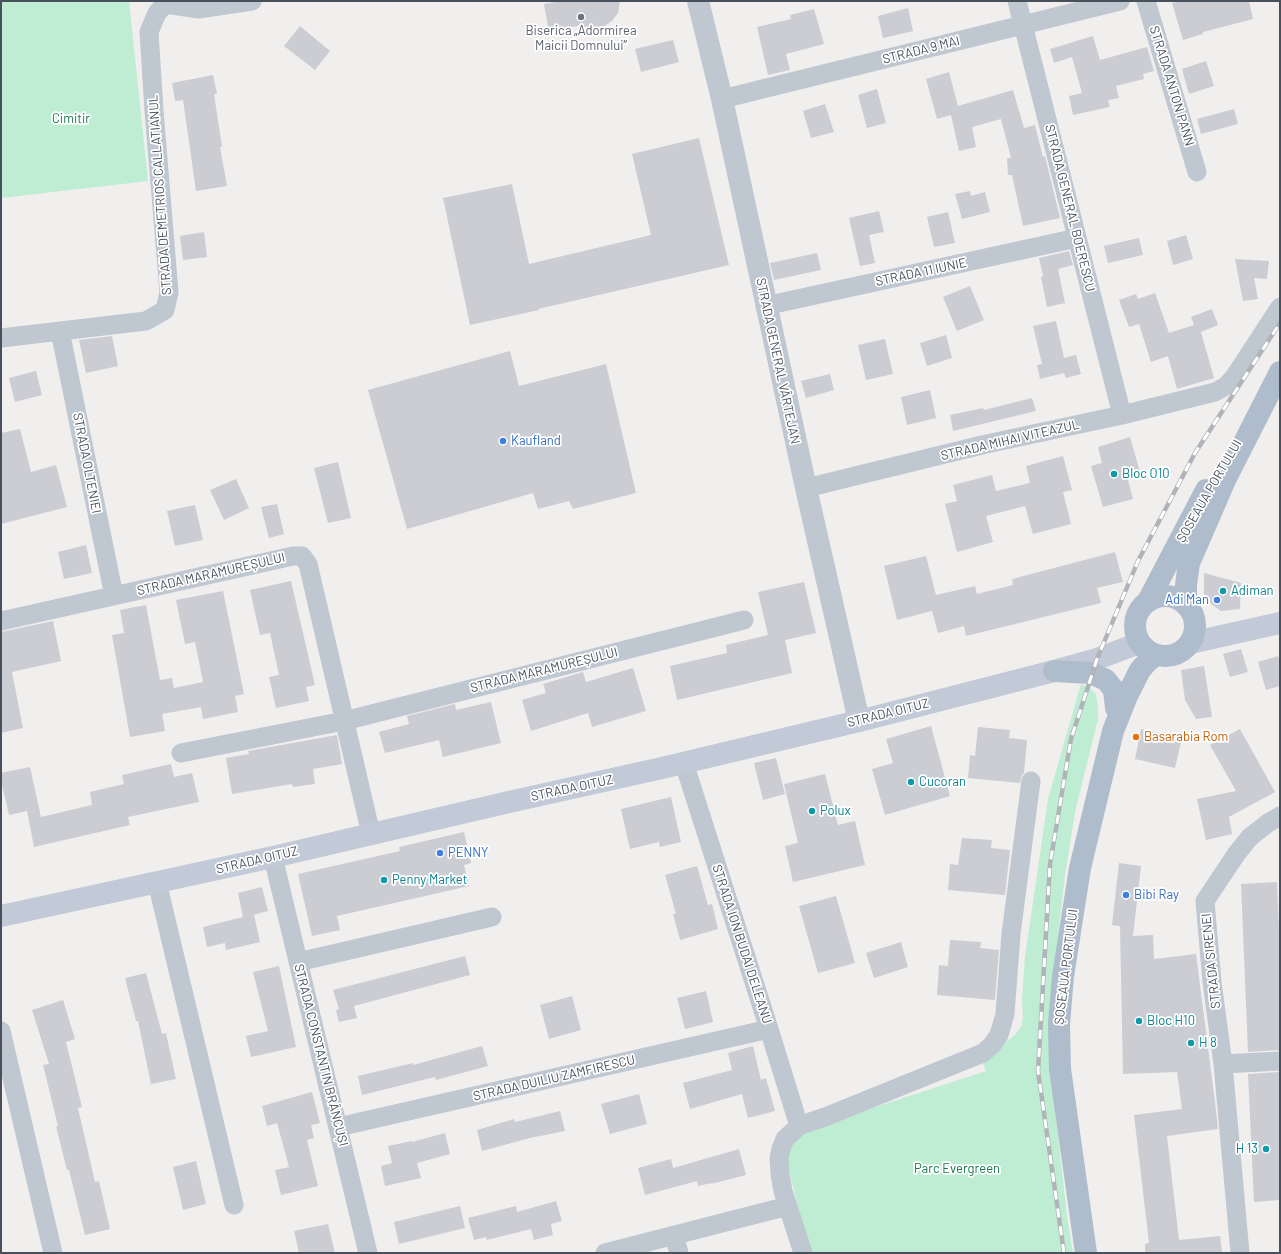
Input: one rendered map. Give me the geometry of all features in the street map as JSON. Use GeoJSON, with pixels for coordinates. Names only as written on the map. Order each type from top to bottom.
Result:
{"type":"FeatureCollection","features":[{"type":"Feature","properties":{"kind":"main road","name":"ȘOSEAUA PORTULUI"},"geometry":{"type":"LineString","coordinates":[[1148,601],[1208,486],[1277,378]]}},
{"type":"Feature","properties":{"kind":"main road","name":"ȘOSEAUA PORTULUI"},"geometry":{"type":"LineString","coordinates":[[1186,605],[1186,585],[1189,563],[1225,480],[1277,378]]}},
{"type":"Feature","properties":{"kind":"main road"},"geometry":{"type":"LineString","coordinates":[[1168,596],[1178,599],[1186,605],[1192,614],[1195,624],[1193,638],[1185,649],[1171,656],[1164,657],[1148,649],[1134,630],[1138,611],[1148,601],[1158,597],[1168,596]]}},
{"type":"Feature","properties":{"kind":"main road"},"geometry":{"type":"LineString","coordinates":[[1190,643],[1280,623]]}},
{"type":"Feature","properties":{"kind":"main road","name":"ȘOSEAUA PORTULUI"},"geometry":{"type":"LineString","coordinates":[[1086,1253],[1060,1069],[1059,1024],[1062,976],[1080,868],[1113,731],[1116,708],[1148,649]]}},
{"type":"Feature","properties":{"kind":"main road","name":"ȘOSEAUA PORTULUI"},"geometry":{"type":"LineString","coordinates":[[1113,731],[1127,696],[1140,670],[1148,661],[1148,649]]}},
{"type":"Feature","properties":{"kind":"main road","name":"STRADA OITUZ"},"geometry":{"type":"LineString","coordinates":[[1,916],[273,857],[684,763],[860,721],[1102,657],[1148,649]]}},
{"type":"Feature","properties":{"kind":"main road"},"geometry":{"type":"LineString","coordinates":[[1054,670],[1091,673],[1106,680],[1114,690],[1116,708]]}},
{"type":"Feature","properties":{"kind":"street","name":"STRADA DEMETRIOS CALLATIANUL"},"geometry":{"type":"LineString","coordinates":[[1,338],[146,321],[165,310],[170,292],[149,32],[157,13],[167,2],[198,9],[252,1]]}},
{"type":"Feature","properties":{"kind":"street","name":"STRADA GENERAL VÂRTEJAN"},"geometry":{"type":"LineString","coordinates":[[698,1],[722,99],[806,488],[860,721]]}},
{"type":"Feature","properties":{"kind":"street","name":"STRADA GENERAL BOERESCU"},"geometry":{"type":"LineString","coordinates":[[1017,1],[1122,415]]}},
{"type":"Feature","properties":{"kind":"street","name":"STRADA 9 MAI"},"geometry":{"type":"LineString","coordinates":[[722,99],[1120,1]]}},
{"type":"Feature","properties":{"kind":"street","name":"STRADA ANTON PANN"},"geometry":{"type":"LineString","coordinates":[[1146,1],[1197,172]]}},
{"type":"Feature","properties":{"kind":"street","name":"STRADA 11 IUNIE"},"geometry":{"type":"LineString","coordinates":[[766,306],[1077,238]]}},
{"type":"Feature","properties":{"kind":"street","name":"STRADA MIHAI VITEAZUL"},"geometry":{"type":"LineString","coordinates":[[806,488],[982,445],[1122,415],[1215,392],[1226,386],[1235,376],[1280,307]]}},
{"type":"Feature","properties":{"kind":"street","name":"STRADA OLTENIEI"},"geometry":{"type":"LineString","coordinates":[[60,331],[114,596]]}},
{"type":"Feature","properties":{"kind":"street","name":"STRADA MARAMUREȘULUI"},"geometry":{"type":"LineString","coordinates":[[1,621],[293,556],[302,556],[308,564],[371,834]]}},
{"type":"Feature","properties":{"kind":"street","name":"STRADA MARAMUREȘULUI"},"geometry":{"type":"LineString","coordinates":[[182,753],[344,721],[744,620]]}},
{"type":"Feature","properties":{"kind":"street","name":"STRADA ION BUDAI DELEANU"},"geometry":{"type":"LineString","coordinates":[[684,763],[799,1126]]}},
{"type":"Feature","properties":{"kind":"street"},"geometry":{"type":"LineString","coordinates":[[803,1253],[783,1191],[780,1174],[780,1149],[785,1139],[799,1126],[983,1053],[992,1045],[999,1035],[1006,1014],[1011,934],[1030,781]]}},
{"type":"Feature","properties":{"kind":"street","name":"STRADA SIRENEI"},"geometry":{"type":"LineString","coordinates":[[1240,1253],[1205,901],[1237,853],[1250,837],[1280,816]]}},
{"type":"Feature","properties":{"kind":"street","name":"STRADA CONSTANTIN BRÂNCUȘI"},"geometry":{"type":"LineString","coordinates":[[273,857],[368,1253]]}},
{"type":"Feature","properties":{"kind":"street"},"geometry":{"type":"LineString","coordinates":[[157,882],[234,1205]]}},
{"type":"Feature","properties":{"kind":"street"},"geometry":{"type":"LineString","coordinates":[[298,962],[492,917]]}},
{"type":"Feature","properties":{"kind":"street","name":"STRADA DUILIU ZAMFIRESCU"},"geometry":{"type":"LineString","coordinates":[[338,1127],[769,1029]]}},
{"type":"Feature","properties":{"kind":"street"},"geometry":{"type":"LineString","coordinates":[[1,1031],[53,1253]]}},
{"type":"Feature","properties":{"kind":"street"},"geometry":{"type":"LineString","coordinates":[[1222,1064],[1280,1061]]}},
{"type":"Feature","properties":{"kind":"street"},"geometry":{"type":"LineString","coordinates":[[605,1253],[677,1244],[788,1206]]}},
{"type":"Feature","properties":{"kind":"green space","name":"Cimitir"},"geometry":{"type":"Polygon","coordinates":[[[1,1],[129,1],[148,181],[1,198],[1,1]]]}},
{"type":"Feature","properties":{"kind":"green space","name":"Parc Evergreen"},"geometry":{"type":"Polygon","coordinates":[[[1081,684],[1091,689],[1096,694],[1098,719],[1075,812],[1065,875],[1058,936],[1053,1005],[1052,1082],[1067,1216],[1073,1253],[810,1253],[786,1159],[793,1138],[805,1130],[986,1071],[982,1061],[1015,1035],[1021,1027],[1023,1018],[1022,999],[1025,957],[1048,799],[1081,684]]]}},
{"type":"Feature","properties":{"kind":"building","name":"Biserica „Adormirea Maicii Domnului”"},"geometry":{"type":"Polygon","coordinates":[[[561,1],[620,1],[618,13],[612,21],[603,27],[593,30],[582,25],[549,32],[544,4],[561,1]]]}},
{"type":"Feature","properties":{"kind":"building"},"geometry":{"type":"Polygon","coordinates":[[[1181,1],[1249,1],[1253,19],[1203,32],[1203,34],[1183,40],[1172,3],[1181,1]]]}},
{"type":"Feature","properties":{"kind":"building"},"geometry":{"type":"Polygon","coordinates":[[[908,8],[913,31],[883,38],[878,16],[908,8]]]}},
{"type":"Feature","properties":{"kind":"building"},"geometry":{"type":"Polygon","coordinates":[[[814,9],[824,44],[786,54],[790,70],[768,75],[757,27],[791,19],[790,15],[814,9]]]}},
{"type":"Feature","properties":{"kind":"building"},"geometry":{"type":"Polygon","coordinates":[[[300,26],[330,51],[315,70],[284,46],[300,26]]]}},
{"type":"Feature","properties":{"kind":"building"},"geometry":{"type":"Polygon","coordinates":[[[1093,36],[1100,60],[1147,47],[1154,71],[1143,74],[1144,79],[1116,86],[1119,98],[1108,100],[1110,107],[1073,115],[1069,96],[1082,93],[1072,57],[1054,63],[1050,49],[1093,36]]]}},
{"type":"Feature","properties":{"kind":"building"},"geometry":{"type":"Polygon","coordinates":[[[673,40],[679,62],[641,72],[635,49],[673,40]]]}},
{"type":"Feature","properties":{"kind":"building"},"geometry":{"type":"Polygon","coordinates":[[[1206,61],[1214,86],[1189,94],[1182,69],[1206,61]]]}},
{"type":"Feature","properties":{"kind":"building"},"geometry":{"type":"Polygon","coordinates":[[[949,72],[958,106],[1013,90],[1024,128],[1035,125],[1043,157],[1045,156],[1060,218],[1023,226],[1012,175],[1008,175],[1007,158],[1011,158],[1001,119],[972,127],[976,147],[959,151],[951,115],[937,119],[926,79],[949,72]]]}},
{"type":"Feature","properties":{"kind":"building"},"geometry":{"type":"Polygon","coordinates":[[[213,75],[217,94],[214,94],[222,147],[220,147],[227,186],[196,191],[183,100],[175,101],[172,83],[213,75]]]}},
{"type":"Feature","properties":{"kind":"building"},"geometry":{"type":"Polygon","coordinates":[[[877,89],[886,123],[867,128],[858,95],[877,89]]]}},
{"type":"Feature","properties":{"kind":"building"},"geometry":{"type":"Polygon","coordinates":[[[825,104],[834,132],[811,138],[803,111],[825,104]]]}},
{"type":"Feature","properties":{"kind":"building"},"geometry":{"type":"Polygon","coordinates":[[[1234,109],[1238,124],[1201,134],[1197,119],[1234,109]]]}},
{"type":"Feature","properties":{"kind":"building"},"geometry":{"type":"Polygon","coordinates":[[[699,138],[729,265],[470,325],[443,198],[512,184],[529,264],[651,235],[632,154],[699,138]]]}},
{"type":"Feature","properties":{"kind":"building"},"geometry":{"type":"Polygon","coordinates":[[[970,191],[971,196],[985,192],[990,212],[962,219],[955,194],[970,191]]]}},
{"type":"Feature","properties":{"kind":"building"},"geometry":{"type":"Polygon","coordinates":[[[879,211],[884,232],[869,235],[875,263],[860,266],[849,218],[879,211]]]}},
{"type":"Feature","properties":{"kind":"building"},"geometry":{"type":"Polygon","coordinates":[[[948,212],[955,243],[934,247],[927,217],[948,212]]]}},
{"type":"Feature","properties":{"kind":"building"},"geometry":{"type":"Polygon","coordinates":[[[204,232],[207,257],[183,260],[180,236],[204,232]]]}},
{"type":"Feature","properties":{"kind":"building"},"geometry":{"type":"Polygon","coordinates":[[[1186,235],[1193,259],[1173,265],[1167,241],[1186,235]]]}},
{"type":"Feature","properties":{"kind":"building"},"geometry":{"type":"Polygon","coordinates":[[[1139,238],[1143,255],[1108,263],[1104,246],[1139,238]]]}},
{"type":"Feature","properties":{"kind":"building"},"geometry":{"type":"Polygon","coordinates":[[[1069,251],[1073,265],[1058,269],[1065,303],[1047,307],[1039,258],[1069,251]]]}},
{"type":"Feature","properties":{"kind":"building"},"geometry":{"type":"Polygon","coordinates":[[[817,253],[821,270],[774,280],[770,263],[817,253]]]}},
{"type":"Feature","properties":{"kind":"building"},"geometry":{"type":"Polygon","coordinates":[[[1235,259],[1269,261],[1267,279],[1254,278],[1258,299],[1243,301],[1235,259]]]}},
{"type":"Feature","properties":{"kind":"building"},"geometry":{"type":"Polygon","coordinates":[[[970,286],[984,320],[957,331],[943,297],[970,286]]]}},
{"type":"Feature","properties":{"kind":"building"},"geometry":{"type":"Polygon","coordinates":[[[1155,293],[1169,333],[1194,325],[1191,317],[1212,309],[1218,325],[1201,332],[1214,378],[1177,389],[1168,356],[1151,362],[1139,324],[1129,327],[1119,300],[1136,294],[1138,299],[1155,293]]]}},
{"type":"Feature","properties":{"kind":"building"},"geometry":{"type":"Polygon","coordinates":[[[1056,321],[1064,358],[1076,355],[1081,374],[1066,378],[1064,373],[1040,379],[1037,365],[1042,364],[1033,326],[1056,321]]]}},
{"type":"Feature","properties":{"kind":"building"},"geometry":{"type":"Polygon","coordinates":[[[946,335],[952,358],[927,366],[920,343],[946,335]]]}},
{"type":"Feature","properties":{"kind":"building"},"geometry":{"type":"Polygon","coordinates":[[[112,336],[118,366],[86,373],[79,340],[112,336]]]}},
{"type":"Feature","properties":{"kind":"building"},"geometry":{"type":"Polygon","coordinates":[[[885,339],[893,374],[866,380],[858,345],[885,339]]]}},
{"type":"Feature","properties":{"kind":"building","name":"Kaufland"},"geometry":{"type":"Polygon","coordinates":[[[510,351],[519,386],[606,364],[636,493],[573,509],[569,501],[538,509],[533,493],[407,529],[368,390],[510,351]]]}},
{"type":"Feature","properties":{"kind":"building"},"geometry":{"type":"Polygon","coordinates":[[[36,371],[42,395],[15,402],[9,378],[36,371]]]}},
{"type":"Feature","properties":{"kind":"building"},"geometry":{"type":"Polygon","coordinates":[[[830,374],[834,390],[806,398],[801,381],[830,374]]]}},
{"type":"Feature","properties":{"kind":"building"},"geometry":{"type":"Polygon","coordinates":[[[930,390],[936,418],[907,425],[901,397],[930,390]]]}},
{"type":"Feature","properties":{"kind":"building"},"geometry":{"type":"Polygon","coordinates":[[[1032,398],[1036,411],[953,431],[950,415],[983,408],[984,410],[1032,398]]]}},
{"type":"Feature","properties":{"kind":"building"},"geometry":{"type":"Polygon","coordinates":[[[20,429],[31,472],[56,465],[67,507],[1,524],[1,433],[20,429]]]}},
{"type":"Feature","properties":{"kind":"building","name":"Bloc O10"},"geometry":{"type":"Polygon","coordinates":[[[1130,437],[1140,472],[1127,476],[1133,499],[1103,507],[1091,466],[1102,463],[1098,447],[1130,437]]]}},
{"type":"Feature","properties":{"kind":"building"},"geometry":{"type":"Polygon","coordinates":[[[1063,456],[1072,490],[1063,492],[1071,524],[1033,534],[1025,506],[986,516],[993,542],[957,552],[945,504],[957,501],[953,485],[992,475],[996,491],[1030,483],[1026,466],[1063,456]]]}},
{"type":"Feature","properties":{"kind":"building"},"geometry":{"type":"Polygon","coordinates":[[[338,462],[351,518],[328,523],[314,468],[338,462]]]}},
{"type":"Feature","properties":{"kind":"building"},"geometry":{"type":"Polygon","coordinates":[[[236,479],[249,508],[224,520],[210,490],[236,479]]]}},
{"type":"Feature","properties":{"kind":"building"},"geometry":{"type":"Polygon","coordinates":[[[277,504],[284,534],[269,538],[261,507],[277,504]]]}},
{"type":"Feature","properties":{"kind":"building"},"geometry":{"type":"Polygon","coordinates":[[[195,505],[203,540],[175,546],[167,511],[195,505]]]}},
{"type":"Feature","properties":{"kind":"building"},"geometry":{"type":"Polygon","coordinates":[[[86,545],[92,573],[64,579],[58,552],[86,545]]]}},
{"type":"Feature","properties":{"kind":"building"},"geometry":{"type":"Polygon","coordinates":[[[1115,552],[1123,582],[1097,588],[1101,603],[966,636],[964,626],[938,633],[932,611],[897,620],[884,566],[926,556],[936,595],[975,586],[977,594],[1013,585],[1012,579],[1115,552]]]}},
{"type":"Feature","properties":{"kind":"building","name":"Adiman"},"geometry":{"type":"Polygon","coordinates":[[[1204,573],[1241,583],[1240,609],[1221,611],[1207,601],[1204,594],[1204,573]]]}},
{"type":"Feature","properties":{"kind":"building"},"geometry":{"type":"Polygon","coordinates":[[[291,581],[315,685],[306,687],[309,701],[276,708],[269,677],[279,675],[270,633],[260,635],[250,590],[291,581]]]}},
{"type":"Feature","properties":{"kind":"building"},"geometry":{"type":"Polygon","coordinates":[[[804,582],[816,633],[785,640],[792,673],[677,700],[670,666],[727,653],[726,645],[768,635],[758,592],[804,582]]]}},
{"type":"Feature","properties":{"kind":"building"},"geometry":{"type":"Polygon","coordinates":[[[223,591],[244,694],[235,696],[238,712],[203,719],[201,707],[162,714],[165,731],[130,737],[112,635],[124,633],[120,610],[146,605],[160,680],[172,678],[174,688],[203,682],[195,642],[185,644],[176,600],[223,591]]]}},
{"type":"Feature","properties":{"kind":"building"},"geometry":{"type":"Polygon","coordinates":[[[53,621],[61,661],[12,672],[23,728],[1,733],[1,632],[53,621]]]}},
{"type":"Feature","properties":{"kind":"building"},"geometry":{"type":"Polygon","coordinates":[[[1241,649],[1248,672],[1230,677],[1223,654],[1241,649]]]}},
{"type":"Feature","properties":{"kind":"building"},"geometry":{"type":"Polygon","coordinates":[[[1278,656],[1280,664],[1280,686],[1266,690],[1258,662],[1278,656]]]}},
{"type":"Feature","properties":{"kind":"building"},"geometry":{"type":"Polygon","coordinates":[[[1204,666],[1212,717],[1196,719],[1185,700],[1181,670],[1204,666]]]}},
{"type":"Feature","properties":{"kind":"building"},"geometry":{"type":"Polygon","coordinates":[[[633,668],[646,711],[592,727],[588,713],[531,731],[522,700],[546,693],[543,684],[583,672],[586,682],[633,668]]]}},
{"type":"Feature","properties":{"kind":"building"},"geometry":{"type":"Polygon","coordinates":[[[491,702],[501,743],[443,757],[439,740],[385,753],[379,732],[409,724],[407,716],[455,704],[456,710],[491,702]]]}},
{"type":"Feature","properties":{"kind":"building","name":"Cucoran"},"geometry":{"type":"Polygon","coordinates":[[[931,726],[950,796],[885,815],[872,769],[893,763],[886,739],[931,726]]]}},
{"type":"Feature","properties":{"kind":"building"},"geometry":{"type":"Polygon","coordinates":[[[978,727],[1010,730],[1009,738],[1027,740],[1024,773],[1020,783],[968,778],[970,755],[975,756],[978,727]]]}},
{"type":"Feature","properties":{"kind":"building"},"geometry":{"type":"Polygon","coordinates":[[[1141,729],[1182,738],[1175,768],[1135,759],[1141,729]]]}},
{"type":"Feature","properties":{"kind":"building"},"geometry":{"type":"Polygon","coordinates":[[[1240,729],[1275,792],[1229,817],[1232,834],[1206,840],[1197,799],[1236,791],[1210,745],[1240,729]]]}},
{"type":"Feature","properties":{"kind":"building"},"geometry":{"type":"Polygon","coordinates":[[[337,735],[342,764],[313,769],[315,784],[293,787],[292,784],[232,794],[226,758],[249,754],[248,751],[337,735]]]}},
{"type":"Feature","properties":{"kind":"building"},"geometry":{"type":"Polygon","coordinates":[[[776,758],[785,794],[763,800],[754,763],[776,758]]]}},
{"type":"Feature","properties":{"kind":"building"},"geometry":{"type":"Polygon","coordinates":[[[171,764],[174,777],[192,773],[199,802],[128,817],[130,825],[34,847],[27,811],[9,815],[1,781],[1,773],[30,767],[41,817],[92,805],[90,792],[124,784],[122,775],[171,764]]]}},
{"type":"Feature","properties":{"kind":"building","name":"Polux"},"geometry":{"type":"Polygon","coordinates":[[[825,774],[838,825],[855,821],[865,865],[793,882],[785,846],[798,843],[784,784],[825,774]]]}},
{"type":"Feature","properties":{"kind":"building"},"geometry":{"type":"Polygon","coordinates":[[[671,797],[681,842],[660,847],[659,842],[630,849],[621,809],[671,797]]]}},
{"type":"Feature","properties":{"kind":"building","name":"Penny Market"},"geometry":{"type":"Polygon","coordinates":[[[464,832],[471,863],[464,865],[469,886],[337,916],[340,930],[312,936],[298,874],[400,851],[399,847],[464,832]]]}},
{"type":"Feature","properties":{"kind":"building"},"geometry":{"type":"Polygon","coordinates":[[[962,838],[992,840],[991,848],[1010,850],[1005,895],[948,890],[950,864],[958,865],[962,838]]]}},
{"type":"Feature","properties":{"kind":"building"},"geometry":{"type":"Polygon","coordinates":[[[1119,863],[1141,866],[1133,936],[1153,935],[1154,959],[1196,954],[1218,1129],[1167,1136],[1179,1240],[1220,1236],[1222,1253],[1145,1253],[1145,1244],[1149,1243],[1134,1115],[1182,1109],[1177,1072],[1123,1074],[1120,926],[1112,925],[1119,863]]]}},
{"type":"Feature","properties":{"kind":"building"},"geometry":{"type":"Polygon","coordinates":[[[697,866],[708,905],[712,904],[718,929],[680,940],[673,914],[676,914],[665,875],[697,866]]]}},
{"type":"Feature","properties":{"kind":"building"},"geometry":{"type":"Polygon","coordinates":[[[1277,882],[1280,949],[1280,1050],[1248,1052],[1241,884],[1277,882]]]}},
{"type":"Feature","properties":{"kind":"building"},"geometry":{"type":"Polygon","coordinates":[[[262,887],[268,911],[249,916],[254,915],[260,942],[226,950],[225,943],[207,947],[203,927],[243,917],[238,893],[262,887]]]}},
{"type":"Feature","properties":{"kind":"building"},"geometry":{"type":"Polygon","coordinates":[[[836,896],[855,963],[818,973],[799,906],[836,896]]]}},
{"type":"Feature","properties":{"kind":"building"},"geometry":{"type":"Polygon","coordinates":[[[950,940],[981,942],[980,948],[999,950],[995,1000],[937,995],[939,965],[948,966],[950,940]]]}},
{"type":"Feature","properties":{"kind":"building"},"geometry":{"type":"Polygon","coordinates":[[[901,942],[908,967],[874,978],[866,953],[901,942]]]}},
{"type":"Feature","properties":{"kind":"building"},"geometry":{"type":"Polygon","coordinates":[[[465,956],[470,975],[354,1006],[357,1018],[339,1022],[336,1010],[339,1009],[333,990],[465,956]]]}},
{"type":"Feature","properties":{"kind":"building"},"geometry":{"type":"Polygon","coordinates":[[[279,966],[296,1047],[251,1057],[246,1036],[268,1031],[253,972],[279,966]]]}},
{"type":"Feature","properties":{"kind":"building"},"geometry":{"type":"Polygon","coordinates":[[[146,973],[162,1034],[166,1033],[176,1079],[151,1084],[138,1021],[136,1021],[125,978],[146,973]]]}},
{"type":"Feature","properties":{"kind":"building"},"geometry":{"type":"Polygon","coordinates":[[[706,991],[713,1022],[685,1029],[677,998],[706,991]]]}},
{"type":"Feature","properties":{"kind":"building"},"geometry":{"type":"Polygon","coordinates":[[[572,996],[581,1030],[549,1039],[540,1005],[572,996]]]}},
{"type":"Feature","properties":{"kind":"building"},"geometry":{"type":"Polygon","coordinates":[[[63,1000],[75,1039],[66,1042],[82,1107],[78,1108],[95,1182],[99,1181],[110,1229],[85,1235],[69,1170],[67,1170],[56,1126],[58,1126],[43,1065],[49,1064],[32,1010],[63,1000]]]}},
{"type":"Feature","properties":{"kind":"building"},"geometry":{"type":"Polygon","coordinates":[[[482,1046],[488,1066],[436,1080],[435,1077],[362,1095],[358,1076],[413,1063],[413,1065],[482,1046]]]}},
{"type":"Feature","properties":{"kind":"building"},"geometry":{"type":"Polygon","coordinates":[[[753,1046],[761,1080],[766,1078],[775,1111],[748,1118],[742,1094],[690,1109],[683,1083],[732,1070],[728,1053],[753,1046]]]}},
{"type":"Feature","properties":{"kind":"building","name":"H 13"},"geometry":{"type":"Polygon","coordinates":[[[1279,1072],[1280,1200],[1254,1202],[1248,1074],[1279,1072]]]}},
{"type":"Feature","properties":{"kind":"building"},"geometry":{"type":"Polygon","coordinates":[[[312,1092],[320,1123],[311,1125],[314,1138],[307,1140],[318,1186],[281,1195],[275,1170],[289,1167],[277,1123],[267,1126],[262,1106],[312,1092]]]}},
{"type":"Feature","properties":{"kind":"building"},"geometry":{"type":"Polygon","coordinates":[[[639,1094],[647,1124],[610,1134],[601,1104],[639,1094]]]}},
{"type":"Feature","properties":{"kind":"building"},"geometry":{"type":"Polygon","coordinates":[[[560,1111],[565,1131],[530,1138],[482,1151],[477,1130],[514,1119],[515,1122],[560,1111]]]}},
{"type":"Feature","properties":{"kind":"building"},"geometry":{"type":"Polygon","coordinates":[[[445,1133],[450,1154],[417,1163],[421,1178],[385,1186],[381,1166],[392,1163],[388,1146],[412,1142],[445,1133]]]}},
{"type":"Feature","properties":{"kind":"building"},"geometry":{"type":"Polygon","coordinates":[[[739,1149],[746,1175],[698,1186],[697,1181],[645,1195],[638,1168],[671,1159],[673,1168],[739,1149]]]}},
{"type":"Feature","properties":{"kind":"building"},"geometry":{"type":"Polygon","coordinates":[[[196,1161],[206,1204],[183,1210],[173,1167],[196,1161]]]}},
{"type":"Feature","properties":{"kind":"building"},"geometry":{"type":"Polygon","coordinates":[[[556,1201],[562,1221],[551,1224],[553,1235],[534,1240],[531,1229],[487,1240],[486,1237],[474,1240],[468,1218],[516,1206],[517,1212],[556,1201]]]}},
{"type":"Feature","properties":{"kind":"building"},"geometry":{"type":"Polygon","coordinates":[[[460,1206],[465,1228],[399,1244],[394,1222],[460,1206]]]}},
{"type":"Feature","properties":{"kind":"building"},"geometry":{"type":"Polygon","coordinates":[[[328,1224],[335,1253],[299,1253],[294,1231],[328,1224]]]}},
{"type":"Feature","properties":{"kind":"railway"},"geometry":{"type":"LineString","coordinates":[[1064,1253],[1038,1071],[1050,864],[1071,739],[1097,659],[1138,561],[1195,453],[1280,323]]}},
{"type":"Feature","properties":{"kind":"place","name":"Biserica „Adormirea Maicii Domnului”"},"geometry":{"type":"Point","coordinates":[581,17]}},
{"type":"Feature","properties":{"kind":"place","name":"Kaufland"},"geometry":{"type":"Point","coordinates":[503,441]}},
{"type":"Feature","properties":{"kind":"place","name":"Bloc O10"},"geometry":{"type":"Point","coordinates":[1114,474]}},
{"type":"Feature","properties":{"kind":"place","name":"Adiman"},"geometry":{"type":"Point","coordinates":[1223,591]}},
{"type":"Feature","properties":{"kind":"place","name":"Adi Man"},"geometry":{"type":"Point","coordinates":[1217,600]}},
{"type":"Feature","properties":{"kind":"place","name":"Basarabia Rom"},"geometry":{"type":"Point","coordinates":[1136,737]}},
{"type":"Feature","properties":{"kind":"place","name":"Cucoran"},"geometry":{"type":"Point","coordinates":[911,782]}},
{"type":"Feature","properties":{"kind":"place","name":"Polux"},"geometry":{"type":"Point","coordinates":[812,811]}},
{"type":"Feature","properties":{"kind":"place","name":"PENNY"},"geometry":{"type":"Point","coordinates":[440,853]}},
{"type":"Feature","properties":{"kind":"place","name":"Penny Market"},"geometry":{"type":"Point","coordinates":[384,880]}},
{"type":"Feature","properties":{"kind":"place","name":"Bibi Ray"},"geometry":{"type":"Point","coordinates":[1126,895]}},
{"type":"Feature","properties":{"kind":"place","name":"Bloc H10"},"geometry":{"type":"Point","coordinates":[1139,1021]}},
{"type":"Feature","properties":{"kind":"place","name":"H 8"},"geometry":{"type":"Point","coordinates":[1191,1043]}},
{"type":"Feature","properties":{"kind":"place","name":"H 13"},"geometry":{"type":"Point","coordinates":[1266,1149]}}]}
